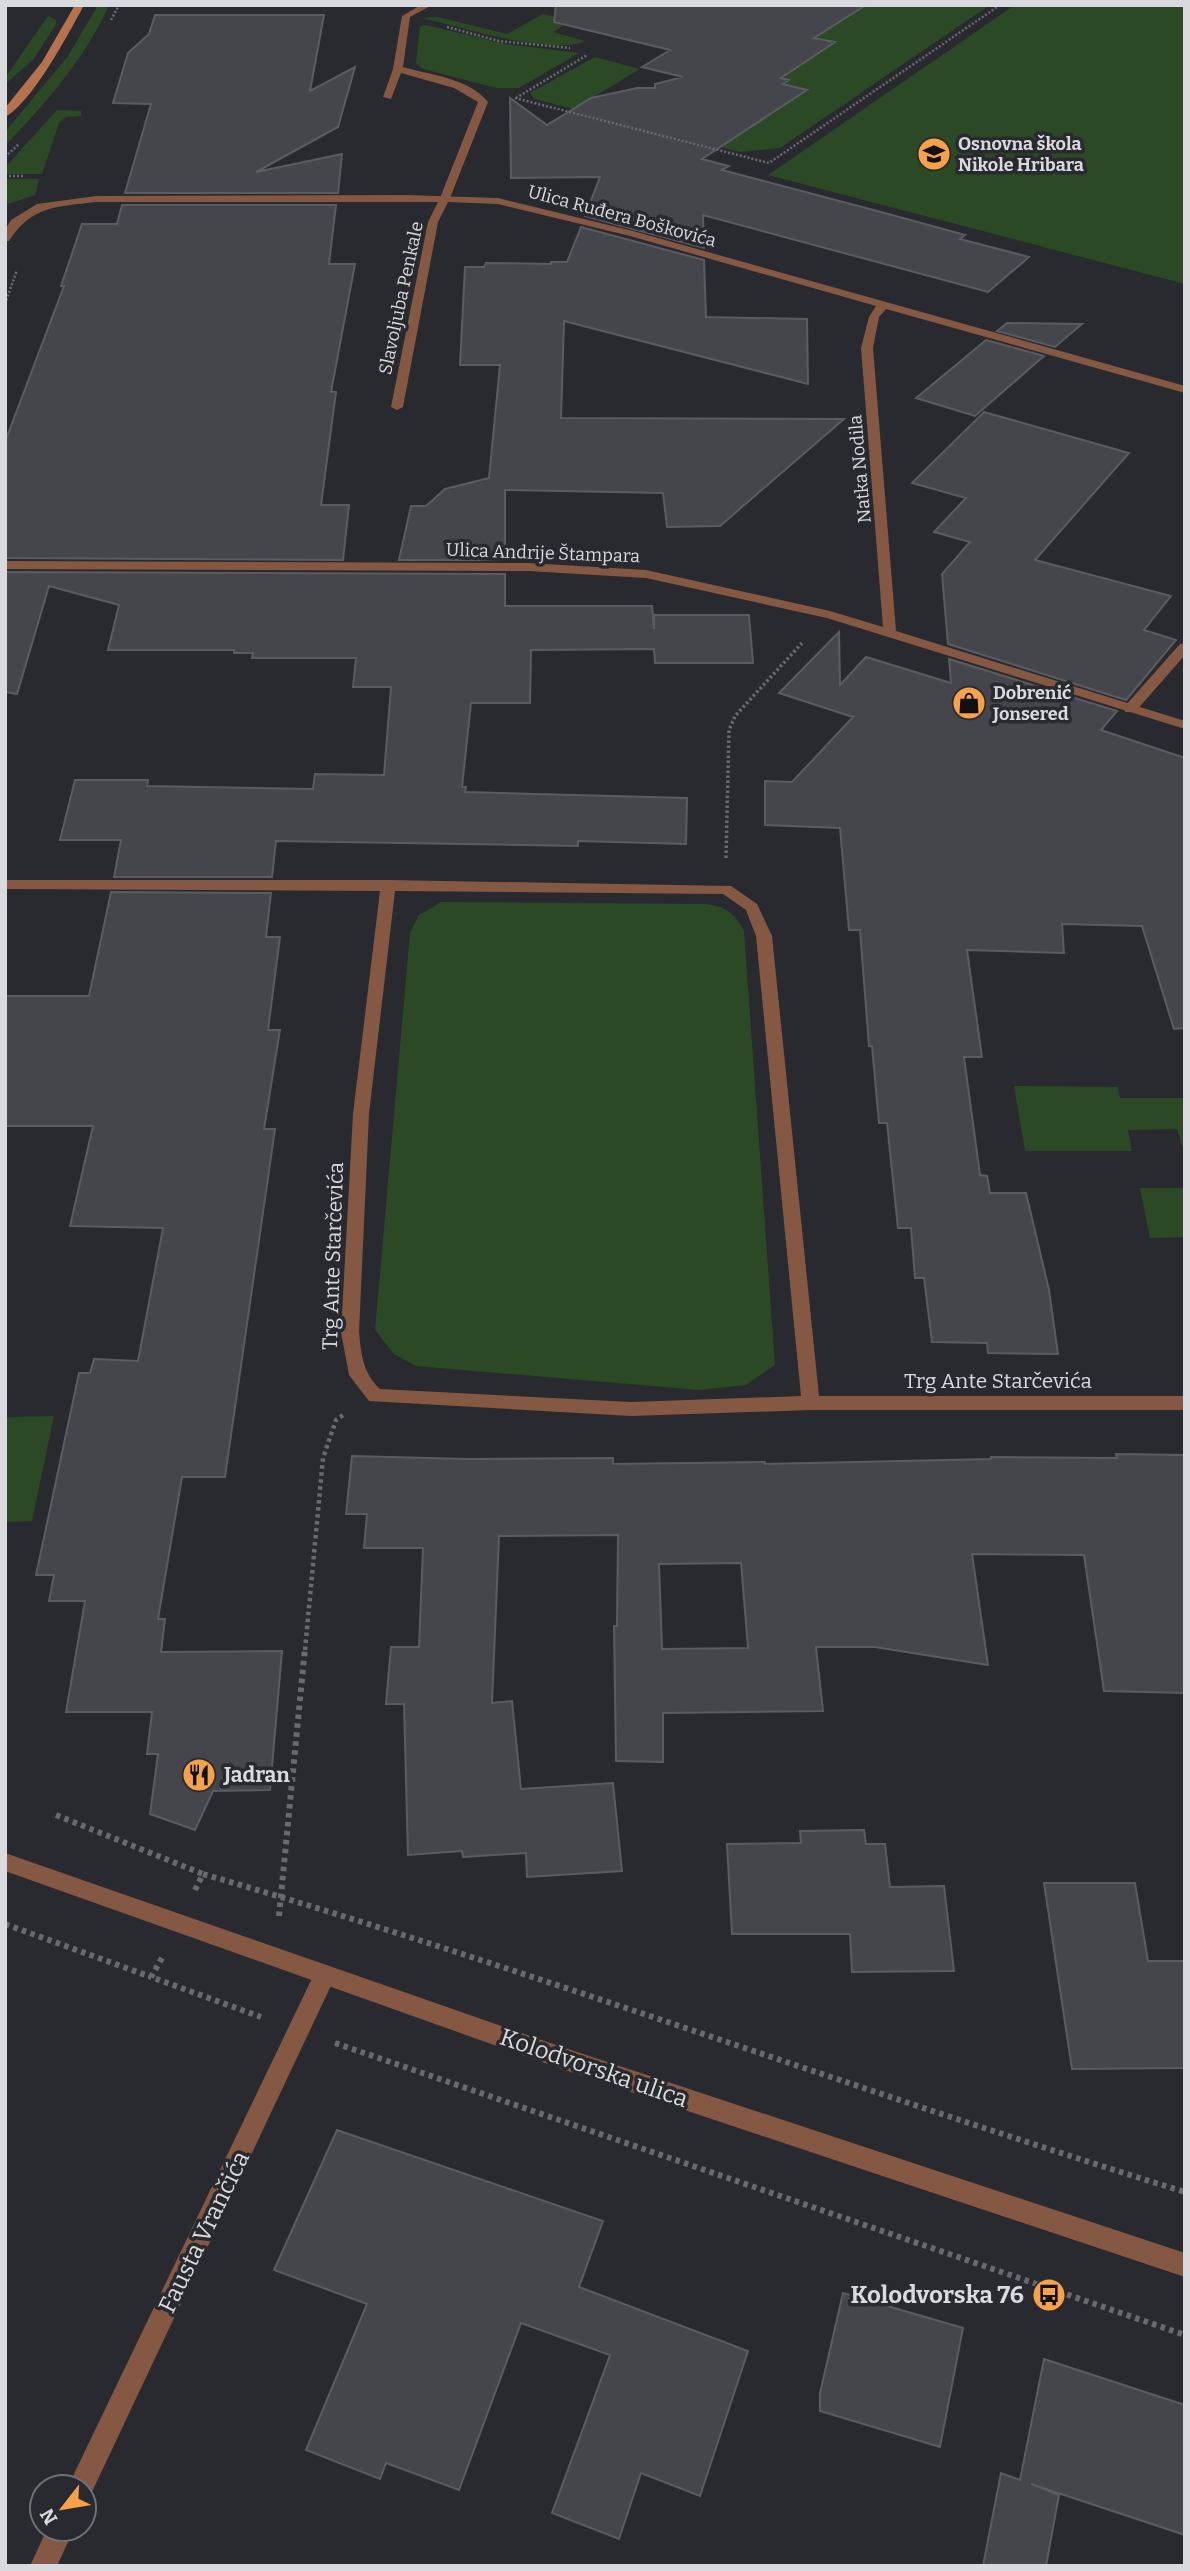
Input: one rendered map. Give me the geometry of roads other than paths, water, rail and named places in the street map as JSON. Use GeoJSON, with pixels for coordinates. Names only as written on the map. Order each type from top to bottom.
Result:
{"type":"FeatureCollection","features":[{"type":"Feature","properties":{"kind":"main road"},"geometry":{"type":"LineString","coordinates":[[5,114],[29,88],[52,55],[80,5]]}},
{"type":"Feature","properties":{"kind":"street"},"geometry":{"type":"LineString","coordinates":[[387,97],[398,69],[406,11],[428,5]]}},
{"type":"Feature","properties":{"kind":"street","name":"Slavoljuba Penkale"},"geometry":{"type":"LineString","coordinates":[[397,407],[433,222],[483,102],[481,97],[469,90],[398,69]]}},
{"type":"Feature","properties":{"kind":"street","name":"Ulica Ruđera Boškovića"},"geometry":{"type":"LineString","coordinates":[[5,239],[15,222],[35,209],[63,202],[96,199],[445,198],[498,201],[557,214],[1185,390]]}},
{"type":"Feature","properties":{"kind":"street","name":"Natka Nodila"},"geometry":{"type":"LineString","coordinates":[[883,305],[874,317],[867,348],[890,634]]}},
{"type":"Feature","properties":{"kind":"street","name":"Ulica Andrije Štampara"},"geometry":{"type":"LineString","coordinates":[[5,565],[541,567],[646,574],[830,615],[1185,725]]}},
{"type":"Feature","properties":{"kind":"street"},"geometry":{"type":"LineString","coordinates":[[1130,709],[1185,647]]}},
{"type":"Feature","properties":{"kind":"street"},"geometry":{"type":"LineString","coordinates":[[5,884],[726,889],[740,895],[756,910],[764,936],[811,1403]]}},
{"type":"Feature","properties":{"kind":"street","name":"Trg Ante Starčevića"},"geometry":{"type":"LineString","coordinates":[[388,885],[361,1114],[350,1332],[353,1365],[362,1384],[375,1396],[631,1409],[811,1403],[1185,1403]]}},
{"type":"Feature","properties":{"kind":"street","name":"Kolodvorska ulica"},"geometry":{"type":"LineString","coordinates":[[5,1862],[569,2060],[1185,2265]]}},
{"type":"Feature","properties":{"kind":"street","name":"Fausta Vrančića"},"geometry":{"type":"LineString","coordinates":[[88,2473],[325,1975]]}},
{"type":"Feature","properties":{"kind":"street"},"geometry":{"type":"LineString","coordinates":[[43,2566],[54,2543]]}},
{"type":"Feature","properties":{"kind":"place","name":"Osnovna škola Nikole Hribara"},"geometry":{"type":"Point","coordinates":[934,154]}},
{"type":"Feature","properties":{"kind":"place","name":"Dobrenić Jonsered"},"geometry":{"type":"Point","coordinates":[969,703]}},
{"type":"Feature","properties":{"kind":"place","name":"Jadran"},"geometry":{"type":"Point","coordinates":[199,1775]}},
{"type":"Feature","properties":{"kind":"place","name":"Kolodvorska 76"},"geometry":{"type":"Point","coordinates":[1049,2295]}}]}
